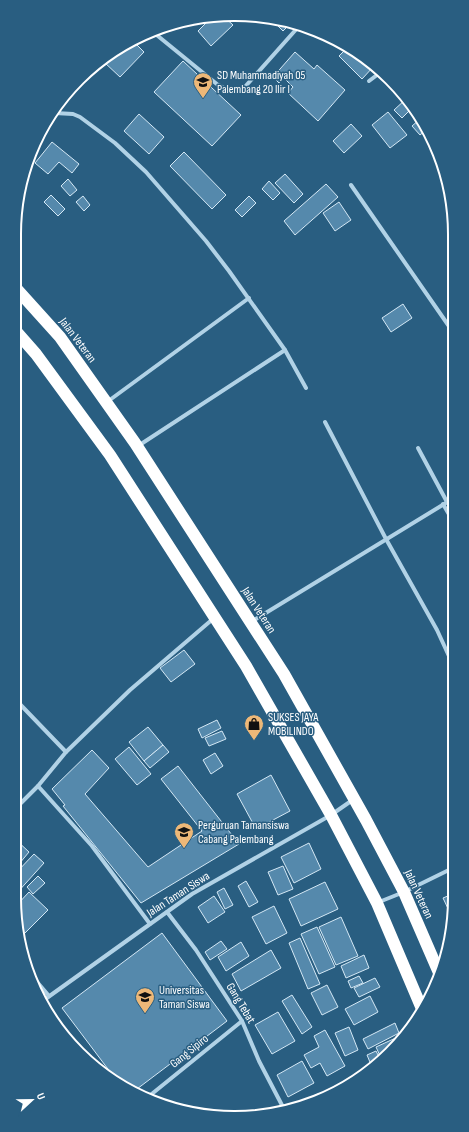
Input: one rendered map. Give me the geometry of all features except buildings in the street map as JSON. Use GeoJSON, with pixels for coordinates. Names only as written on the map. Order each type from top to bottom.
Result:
{"type":"FeatureCollection","features":[{"type":"Feature","properties":{"kind":"highway","name":"Jalan Veteran"},"geometry":{"type":"LineString","coordinates":[[21,294],[60,337],[138,446],[284,674],[404,892],[437,967]]}},
{"type":"Feature","properties":{"kind":"highway"},"geometry":{"type":"LineString","coordinates":[[21,338],[36,354],[110,455],[246,666],[331,815],[377,903],[420,1003]]}},
{"type":"Feature","properties":{"kind":"street"},"geometry":{"type":"LineString","coordinates":[[157,35],[218,85],[228,90],[236,91],[243,89],[296,30]]}},
{"type":"Feature","properties":{"kind":"street"},"geometry":{"type":"LineString","coordinates":[[369,81],[376,75]]}},
{"type":"Feature","properties":{"kind":"street"},"geometry":{"type":"LineString","coordinates":[[59,113],[73,114],[80,117],[115,143],[146,172],[206,241],[249,298],[285,350],[306,388]]}},
{"type":"Feature","properties":{"kind":"street"},"geometry":{"type":"LineString","coordinates":[[352,186],[448,325]]}},
{"type":"Feature","properties":{"kind":"street"},"geometry":{"type":"LineString","coordinates":[[106,403],[249,298]]}},
{"type":"Feature","properties":{"kind":"street"},"geometry":{"type":"LineString","coordinates":[[138,446],[285,350]]}},
{"type":"Feature","properties":{"kind":"street"},"geometry":{"type":"LineString","coordinates":[[324,422],[386,539],[437,630],[448,654]]}},
{"type":"Feature","properties":{"kind":"street"},"geometry":{"type":"LineString","coordinates":[[418,448],[448,510]]}},
{"type":"Feature","properties":{"kind":"street"},"geometry":{"type":"LineString","coordinates":[[250,622],[448,501]]}},
{"type":"Feature","properties":{"kind":"street"},"geometry":{"type":"LineString","coordinates":[[21,803],[38,786],[66,752],[130,690],[214,617]]}},
{"type":"Feature","properties":{"kind":"street"},"geometry":{"type":"LineString","coordinates":[[21,705],[66,752]]}},
{"type":"Feature","properties":{"kind":"street"},"geometry":{"type":"LineString","coordinates":[[38,786],[92,846],[150,924]]}},
{"type":"Feature","properties":{"kind":"street","name":"Jalan Taman Siswa"},"geometry":{"type":"LineString","coordinates":[[46,998],[192,894],[331,815],[354,799]]}},
{"type":"Feature","properties":{"kind":"street"},"geometry":{"type":"LineString","coordinates":[[377,903],[404,892],[448,870]]}},
{"type":"Feature","properties":{"kind":"street","name":"Gang Tebat"},"geometry":{"type":"LineString","coordinates":[[167,912],[196,950],[242,1021],[259,1061],[282,1106]]}},
{"type":"Feature","properties":{"kind":"street"},"geometry":{"type":"LineString","coordinates":[[40,985],[49,996]]}},
{"type":"Feature","properties":{"kind":"street","name":"Gang Sipiro"},"geometry":{"type":"LineString","coordinates":[[151,1094],[242,1021]]}},
{"type":"Feature","properties":{"kind":"place","name":"SD Muhammadiyah 05 Palembang 20 Ilir I"},"geometry":{"type":"Point","coordinates":[203,99]}},
{"type":"Feature","properties":{"kind":"place","name":"SUKSES JAYA MOBILINDO"},"geometry":{"type":"Point","coordinates":[254,741]}},
{"type":"Feature","properties":{"kind":"place","name":"Perguruan Tamansiswa Cabang Palembang"},"geometry":{"type":"Point","coordinates":[184,849]}},
{"type":"Feature","properties":{"kind":"place","name":"Universitas Taman Siswa"},"geometry":{"type":"Point","coordinates":[145,1014]}}]}
